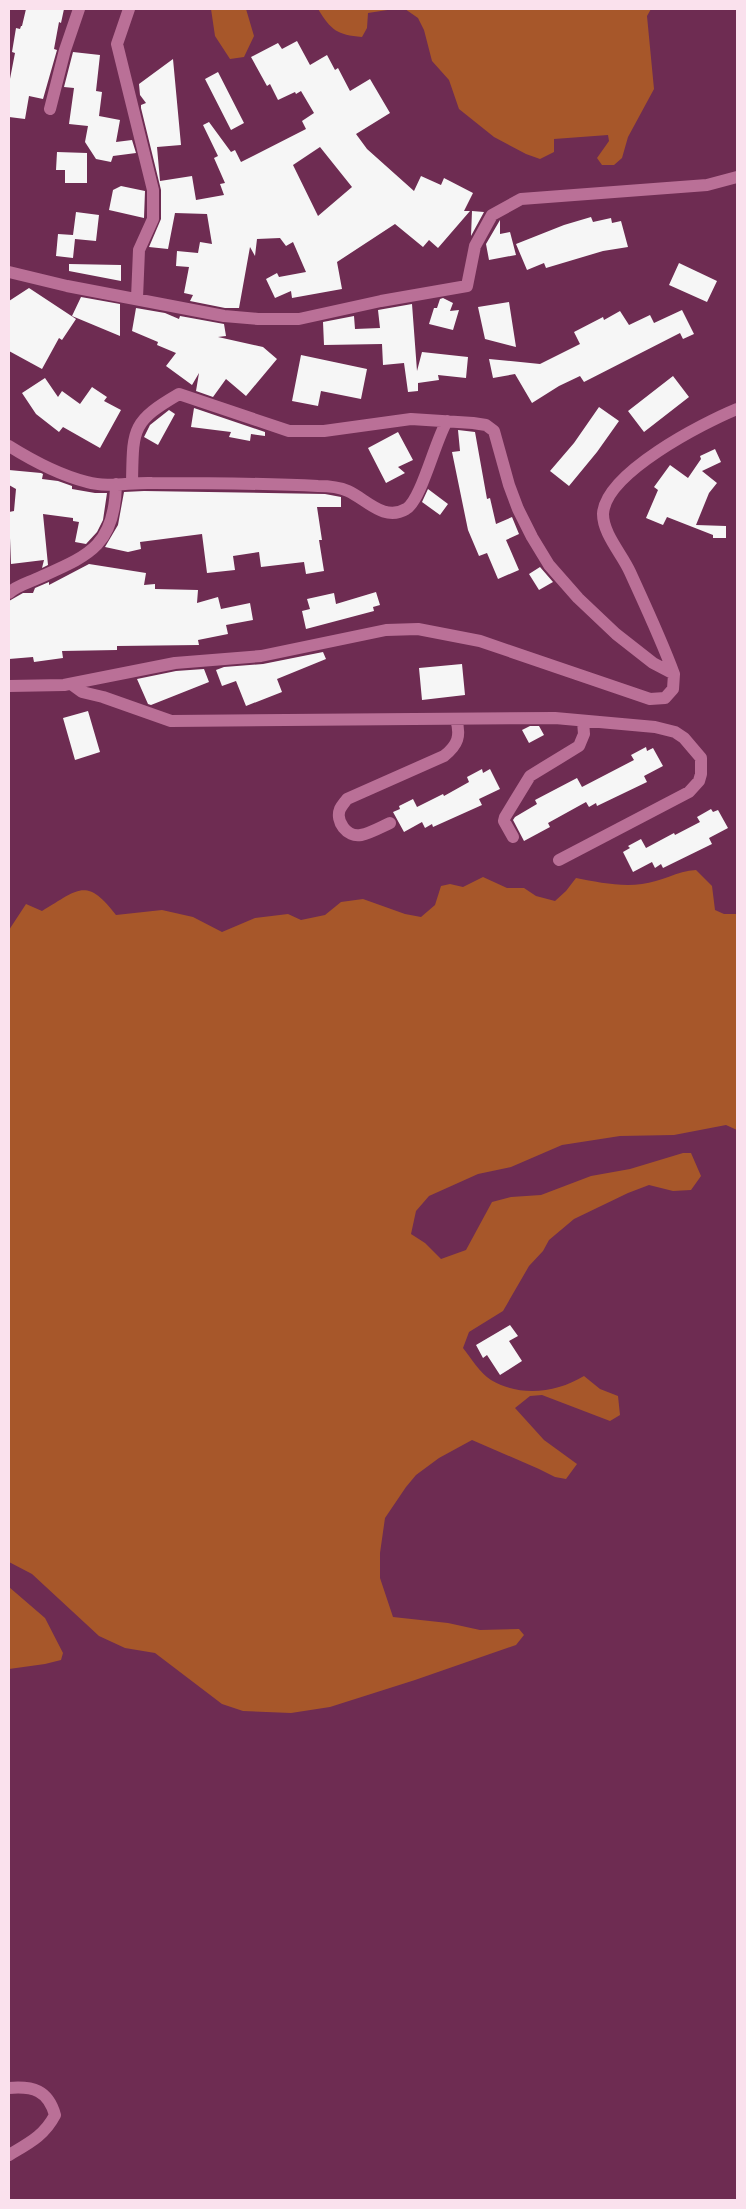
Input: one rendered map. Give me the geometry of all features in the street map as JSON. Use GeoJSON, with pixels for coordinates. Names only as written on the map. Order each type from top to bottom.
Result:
{"type":"FeatureCollection","features":[{"type":"Feature","properties":{"kind":"street"},"geometry":{"type":"LineString","coordinates":[[50,109],[65,50],[79,9]]}},
{"type":"Feature","properties":{"kind":"street"},"geometry":{"type":"LineString","coordinates":[[128,9],[117,44],[153,190],[153,218],[139,250],[137,298]]}},
{"type":"Feature","properties":{"kind":"street"},"geometry":{"type":"LineString","coordinates":[[9,272],[67,286],[224,316],[258,319],[299,319],[381,301],[467,286],[475,246],[492,215],[521,199],[706,186],[737,177]]}},
{"type":"Feature","properties":{"kind":"street"},"geometry":{"type":"LineString","coordinates":[[132,483],[133,441],[139,423],[148,414],[179,394],[289,432],[324,431],[411,419],[486,425],[494,431],[509,485],[518,509],[532,537],[550,565],[578,598],[616,634],[653,663],[674,674]]}},
{"type":"Feature","properties":{"kind":"street"},"geometry":{"type":"LineString","coordinates":[[9,686],[71,684],[175,663],[269,654],[376,632],[418,629],[480,641],[650,699],[658,700],[670,694],[673,689],[674,674],[629,570],[606,529],[603,512],[609,496],[627,475],[681,436],[737,409]]}},
{"type":"Feature","properties":{"kind":"street"},"geometry":{"type":"LineString","coordinates":[[9,446],[59,473],[89,483],[332,486],[346,490],[380,511],[404,510],[418,496],[439,434],[447,421]]}},
{"type":"Feature","properties":{"kind":"street"},"geometry":{"type":"LineString","coordinates":[[9,593],[81,559],[97,547],[107,530],[115,498],[116,484]]}},
{"type":"Feature","properties":{"kind":"street"},"geometry":{"type":"LineString","coordinates":[[71,684],[82,692],[103,697],[171,721],[237,722],[555,718],[655,727],[675,732],[691,744],[701,758],[701,774],[699,781],[689,792],[559,860]]}},
{"type":"Feature","properties":{"kind":"street"},"geometry":{"type":"LineString","coordinates":[[390,823],[359,835],[352,834],[346,831],[340,822],[340,808],[347,799],[444,756],[456,746],[459,738],[456,719]]}},
{"type":"Feature","properties":{"kind":"street"},"geometry":{"type":"LineString","coordinates":[[513,836],[504,821],[526,782],[534,772],[579,746],[584,734],[583,721]]}},
{"type":"Feature","properties":{"kind":"street"},"geometry":{"type":"LineString","coordinates":[[9,2088],[20,2087],[40,2091],[51,2102],[55,2115],[48,2129],[30,2143],[9,2155]]}},
{"type":"Feature","properties":{"kind":"shaded area"},"geometry":{"type":"Polygon","coordinates":[[[211,9],[246,9],[254,36],[244,57],[230,59],[215,36],[211,9]]]}},
{"type":"Feature","properties":{"kind":"shaded area"},"geometry":{"type":"Polygon","coordinates":[[[318,9],[394,9],[368,13],[367,28],[362,37],[346,35],[331,27],[318,9]]]}},
{"type":"Feature","properties":{"kind":"shaded area"},"geometry":{"type":"Polygon","coordinates":[[[405,9],[651,9],[647,16],[654,89],[628,137],[622,158],[614,165],[602,165],[597,158],[609,141],[608,135],[554,139],[554,152],[540,159],[526,154],[494,137],[459,109],[449,80],[432,61],[424,30],[418,18],[405,9]]]}},
{"type":"Feature","properties":{"kind":"shaded area"},"geometry":{"type":"Polygon","coordinates":[[[696,870],[712,886],[715,910],[724,914],[737,914],[737,1130],[726,1125],[674,1135],[620,1136],[562,1145],[511,1167],[478,1174],[429,1196],[416,1211],[411,1234],[425,1243],[441,1259],[466,1250],[492,1202],[511,1197],[541,1195],[591,1176],[630,1169],[683,1153],[691,1153],[701,1176],[691,1190],[673,1191],[649,1185],[574,1219],[549,1240],[543,1251],[529,1266],[503,1311],[469,1332],[463,1348],[483,1373],[491,1380],[502,1385],[526,1391],[538,1391],[562,1386],[584,1376],[600,1389],[618,1396],[620,1415],[610,1421],[542,1395],[530,1396],[515,1408],[544,1440],[577,1464],[566,1479],[555,1477],[472,1440],[439,1458],[416,1475],[385,1518],[380,1553],[380,1578],[393,1617],[448,1623],[480,1630],[519,1629],[524,1635],[516,1645],[330,1707],[291,1713],[243,1711],[222,1704],[155,1653],[125,1648],[99,1636],[32,1574],[9,1562],[9,930],[26,904],[42,911],[73,893],[81,890],[89,891],[106,903],[116,915],[162,910],[193,917],[222,932],[255,918],[288,914],[301,920],[325,915],[341,902],[363,899],[405,914],[421,917],[435,905],[441,886],[450,884],[463,887],[483,877],[507,888],[524,888],[536,896],[555,901],[576,878],[609,884],[634,885],[649,883],[682,872],[696,870]]]}},
{"type":"Feature","properties":{"kind":"shaded area"},"geometry":{"type":"Polygon","coordinates":[[[9,1587],[45,1618],[63,1653],[61,1660],[9,1669],[9,1587]]]}},
{"type":"Feature","properties":{"kind":"building"},"geometry":{"type":"Polygon","coordinates":[[[26,9],[64,9],[61,23],[59,22],[54,49],[57,50],[43,99],[29,96],[25,119],[9,117],[9,84],[15,53],[12,52],[16,28],[20,29],[22,26],[26,9]]]}},
{"type":"Feature","properties":{"kind":"building"},"geometry":{"type":"Polygon","coordinates":[[[297,41],[310,65],[327,55],[335,70],[338,68],[350,91],[370,79],[390,113],[356,134],[367,149],[414,191],[421,176],[441,185],[444,178],[473,193],[464,211],[470,211],[438,248],[429,240],[423,247],[395,224],[337,262],[342,289],[292,298],[291,291],[275,298],[266,279],[277,273],[279,277],[306,272],[293,242],[286,246],[280,238],[257,239],[255,256],[250,247],[239,308],[225,308],[190,301],[193,295],[184,293],[189,267],[176,266],[177,251],[198,253],[200,242],[212,244],[207,214],[175,213],[168,249],[149,247],[161,219],[161,190],[141,108],[141,105],[146,103],[140,95],[139,84],[173,59],[181,145],[157,147],[160,181],[192,176],[196,200],[224,195],[220,184],[225,183],[214,158],[218,156],[203,125],[209,122],[231,152],[235,150],[241,162],[306,129],[302,121],[314,113],[301,91],[278,100],[270,84],[267,86],[251,57],[278,43],[282,49],[297,41]],[[320,147],[293,165],[318,216],[352,187],[320,147]]]}},
{"type":"Feature","properties":{"kind":"building"},"geometry":{"type":"Polygon","coordinates":[[[73,52],[100,55],[96,91],[102,92],[99,116],[120,120],[116,142],[132,140],[136,153],[113,156],[111,162],[96,159],[85,142],[88,126],[69,124],[74,88],[64,87],[73,52]]]}},
{"type":"Feature","properties":{"kind":"building"},"geometry":{"type":"Polygon","coordinates":[[[218,72],[244,123],[231,130],[205,79],[218,72]]]}},
{"type":"Feature","properties":{"kind":"building"},"geometry":{"type":"Polygon","coordinates":[[[57,152],[87,153],[87,183],[65,183],[65,170],[56,170],[57,152]]]}},
{"type":"Feature","properties":{"kind":"building"},"geometry":{"type":"Polygon","coordinates":[[[121,186],[145,191],[144,218],[109,210],[113,190],[121,186]]]}},
{"type":"Feature","properties":{"kind":"building"},"geometry":{"type":"Polygon","coordinates":[[[472,211],[484,212],[471,236],[472,211]]]}},
{"type":"Feature","properties":{"kind":"building"},"geometry":{"type":"Polygon","coordinates":[[[76,212],[99,215],[96,241],[75,239],[73,258],[56,256],[58,234],[73,235],[76,212]]]}},
{"type":"Feature","properties":{"kind":"building"},"geometry":{"type":"Polygon","coordinates":[[[591,217],[593,222],[611,218],[612,223],[621,221],[628,247],[603,251],[546,268],[544,263],[527,270],[516,244],[564,225],[591,217]]]}},
{"type":"Feature","properties":{"kind":"building"},"geometry":{"type":"Polygon","coordinates":[[[500,220],[500,234],[510,232],[516,255],[489,260],[486,244],[500,220]]]}},
{"type":"Feature","properties":{"kind":"building"},"geometry":{"type":"Polygon","coordinates":[[[679,263],[717,281],[707,302],[669,285],[679,263]]]}},
{"type":"Feature","properties":{"kind":"building"},"geometry":{"type":"Polygon","coordinates":[[[69,264],[121,265],[121,281],[69,271],[69,264]]]}},
{"type":"Feature","properties":{"kind":"building"},"geometry":{"type":"Polygon","coordinates":[[[29,288],[76,319],[62,340],[59,338],[42,369],[9,351],[9,301],[29,288]]]}},
{"type":"Feature","properties":{"kind":"building"},"geometry":{"type":"Polygon","coordinates":[[[81,297],[120,304],[120,336],[72,316],[81,297]]]}},
{"type":"Feature","properties":{"kind":"building"},"geometry":{"type":"Polygon","coordinates":[[[443,298],[453,303],[450,311],[459,310],[453,330],[429,324],[434,308],[437,308],[440,299],[443,298]]]}},
{"type":"Feature","properties":{"kind":"building"},"geometry":{"type":"Polygon","coordinates":[[[509,302],[516,347],[485,339],[478,307],[509,302]]]}},
{"type":"Feature","properties":{"kind":"building"},"geometry":{"type":"Polygon","coordinates":[[[412,304],[417,371],[422,352],[468,357],[466,378],[438,375],[439,380],[418,383],[418,391],[408,392],[404,363],[383,365],[382,344],[324,345],[323,322],[354,316],[355,329],[380,328],[378,310],[412,304]]]}},
{"type":"Feature","properties":{"kind":"building"},"geometry":{"type":"Polygon","coordinates":[[[136,308],[165,313],[179,319],[180,316],[224,324],[226,336],[218,337],[263,347],[277,359],[246,396],[226,379],[213,397],[196,391],[199,373],[192,385],[166,366],[176,353],[157,345],[158,342],[132,331],[136,308]]]}},
{"type":"Feature","properties":{"kind":"building"},"geometry":{"type":"Polygon","coordinates":[[[682,310],[694,334],[683,339],[680,333],[584,382],[580,376],[559,386],[532,403],[515,374],[493,378],[489,359],[540,364],[580,344],[574,332],[603,317],[604,320],[620,311],[629,325],[650,315],[654,323],[682,310]]]}},
{"type":"Feature","properties":{"kind":"building"},"geometry":{"type":"Polygon","coordinates":[[[301,355],[367,369],[361,399],[321,391],[318,406],[292,401],[301,355]]]}},
{"type":"Feature","properties":{"kind":"building"},"geometry":{"type":"Polygon","coordinates":[[[673,376],[689,397],[644,432],[628,411],[673,376]]]}},
{"type":"Feature","properties":{"kind":"building"},"geometry":{"type":"Polygon","coordinates":[[[45,378],[58,397],[62,391],[80,404],[92,387],[107,397],[104,401],[121,410],[100,448],[63,427],[59,432],[36,414],[22,393],[45,378]]]}},
{"type":"Feature","properties":{"kind":"building"},"geometry":{"type":"Polygon","coordinates":[[[599,407],[619,421],[569,486],[550,471],[574,443],[599,407]]]}},
{"type":"Feature","properties":{"kind":"building"},"geometry":{"type":"Polygon","coordinates":[[[194,408],[265,432],[265,436],[251,434],[250,441],[229,437],[231,432],[191,427],[194,408]]]}},
{"type":"Feature","properties":{"kind":"building"},"geometry":{"type":"Polygon","coordinates":[[[169,410],[175,414],[158,445],[144,437],[150,425],[169,410]]]}},
{"type":"Feature","properties":{"kind":"building"},"geometry":{"type":"Polygon","coordinates":[[[458,430],[475,432],[487,499],[490,498],[496,524],[512,517],[519,534],[506,540],[519,570],[498,579],[487,553],[479,556],[468,530],[452,452],[460,451],[458,430]]]}},
{"type":"Feature","properties":{"kind":"building"},"geometry":{"type":"Polygon","coordinates":[[[398,432],[413,460],[398,467],[405,473],[386,483],[368,448],[398,432]]]}},
{"type":"Feature","properties":{"kind":"building"},"geometry":{"type":"Polygon","coordinates":[[[715,449],[721,462],[702,471],[717,483],[709,493],[696,525],[726,526],[726,538],[713,538],[713,535],[667,517],[663,525],[646,518],[658,490],[654,487],[670,465],[688,478],[701,459],[700,456],[715,449]]]}},
{"type":"Feature","properties":{"kind":"building"},"geometry":{"type":"Polygon","coordinates":[[[9,470],[41,473],[43,474],[42,479],[58,481],[72,486],[72,489],[107,493],[103,520],[97,532],[86,544],[75,542],[79,522],[73,521],[73,518],[43,514],[48,565],[42,568],[44,560],[11,564],[9,512],[14,511],[16,489],[9,485],[9,470]]]}},
{"type":"Feature","properties":{"kind":"building"},"geometry":{"type":"Polygon","coordinates":[[[428,489],[448,504],[440,515],[422,502],[428,489]]]}},
{"type":"Feature","properties":{"kind":"building"},"geometry":{"type":"Polygon","coordinates":[[[124,492],[325,494],[341,497],[341,507],[317,507],[322,540],[319,540],[324,571],[306,574],[304,562],[261,567],[259,552],[233,556],[235,570],[207,573],[202,534],[140,542],[141,549],[128,552],[105,547],[118,525],[124,492]]]}},
{"type":"Feature","properties":{"kind":"building"},"geometry":{"type":"Polygon","coordinates":[[[89,564],[146,573],[144,585],[155,584],[155,589],[198,590],[197,603],[218,597],[221,609],[250,603],[253,620],[226,625],[228,634],[198,640],[199,645],[117,646],[117,650],[62,651],[63,658],[34,662],[33,657],[9,659],[9,601],[23,593],[33,593],[35,588],[49,582],[49,585],[89,564]]]}},
{"type":"Feature","properties":{"kind":"building"},"geometry":{"type":"Polygon","coordinates":[[[540,567],[553,582],[539,590],[529,574],[540,567]]]}},
{"type":"Feature","properties":{"kind":"building"},"geometry":{"type":"Polygon","coordinates":[[[376,592],[380,605],[373,607],[374,611],[306,629],[302,611],[310,609],[307,599],[334,593],[336,604],[376,592]]]}},
{"type":"Feature","properties":{"kind":"building"},"geometry":{"type":"Polygon","coordinates":[[[323,652],[326,659],[277,679],[282,692],[246,706],[236,681],[222,686],[216,670],[224,667],[263,664],[323,652]]]}},
{"type":"Feature","properties":{"kind":"building"},"geometry":{"type":"Polygon","coordinates":[[[462,664],[465,695],[422,700],[419,668],[462,664]]]}},
{"type":"Feature","properties":{"kind":"building"},"geometry":{"type":"Polygon","coordinates":[[[204,669],[209,682],[151,705],[148,704],[137,679],[176,671],[204,669]]]}},
{"type":"Feature","properties":{"kind":"building"},"geometry":{"type":"Polygon","coordinates":[[[88,711],[100,752],[75,760],[63,718],[88,711]]]}},
{"type":"Feature","properties":{"kind":"building"},"geometry":{"type":"Polygon","coordinates":[[[530,726],[539,726],[544,735],[529,743],[522,730],[530,726]]]}},
{"type":"Feature","properties":{"kind":"building"},"geometry":{"type":"Polygon","coordinates":[[[646,747],[647,751],[653,748],[663,766],[644,776],[647,782],[597,806],[596,803],[589,807],[586,802],[548,823],[550,827],[524,841],[513,820],[537,804],[535,800],[577,778],[582,787],[634,760],[631,755],[646,747]]]}},
{"type":"Feature","properties":{"kind":"building"},"geometry":{"type":"Polygon","coordinates":[[[482,769],[483,773],[490,769],[500,789],[479,799],[482,805],[433,827],[432,824],[425,828],[422,822],[404,832],[393,812],[400,809],[399,806],[413,799],[417,807],[443,794],[444,796],[469,782],[467,777],[482,769]]]}},
{"type":"Feature","properties":{"kind":"building"},"geometry":{"type":"Polygon","coordinates":[[[711,809],[713,812],[718,810],[728,828],[709,838],[712,844],[663,868],[661,864],[655,868],[652,862],[633,872],[623,852],[630,848],[628,846],[641,839],[646,848],[700,822],[697,817],[711,809]]]}},
{"type":"Feature","properties":{"kind":"building"},"geometry":{"type":"Polygon","coordinates":[[[510,1325],[518,1336],[509,1341],[522,1361],[500,1375],[487,1355],[483,1358],[476,1345],[510,1325]]]}}]}
